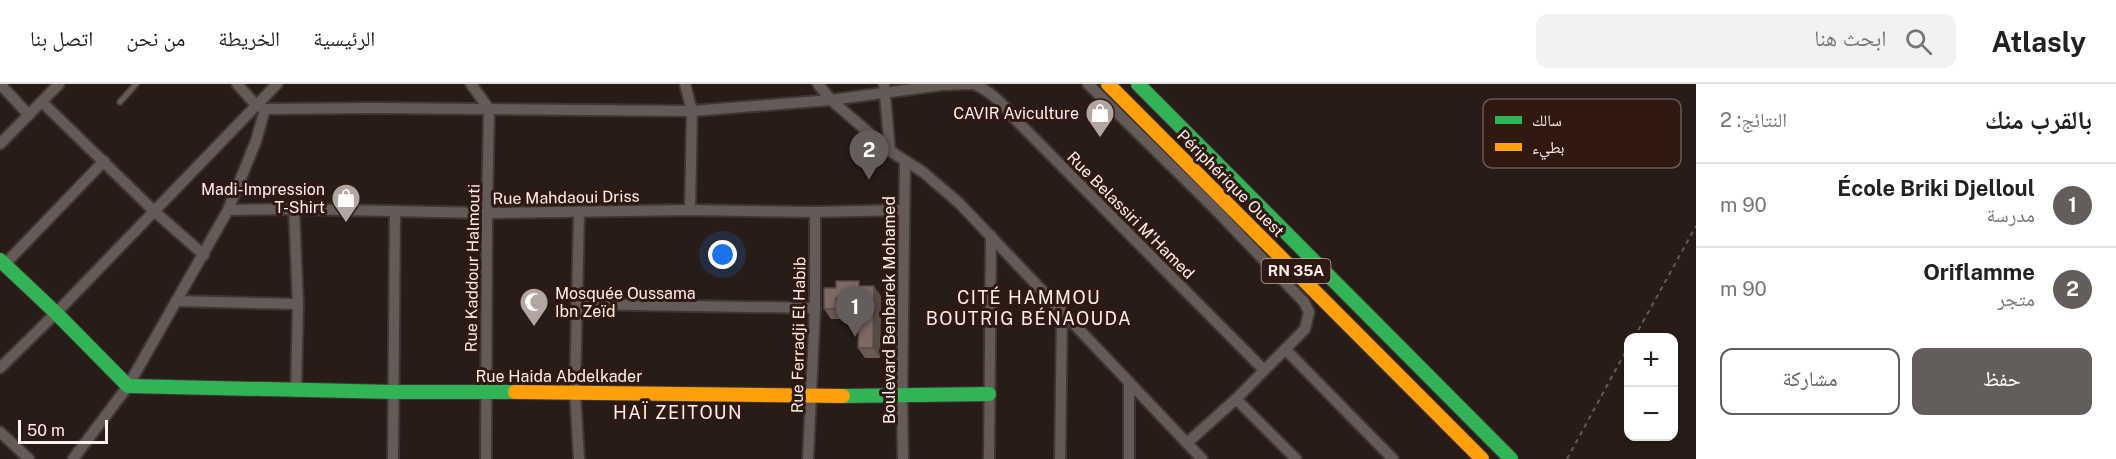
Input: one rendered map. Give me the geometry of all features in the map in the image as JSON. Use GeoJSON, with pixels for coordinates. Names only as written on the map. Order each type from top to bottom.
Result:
{"type":"FeatureCollection","features":[{"type":"Feature","properties":{"kind":"main road","name":"Périphérique Ouest"},"geometry":{"type":"LineString","coordinates":[[1108,84],[1482,459]]}},
{"type":"Feature","properties":{"kind":"main road","name":"Périphérique Ouest"},"geometry":{"type":"LineString","coordinates":[[1138,84],[1511,459]]}},
{"type":"Feature","properties":{"kind":"main road"},"geometry":{"type":"LineString","coordinates":[[2,262],[128,386]]}},
{"type":"Feature","properties":{"kind":"main road","name":"Rue Haida Abdelkader"},"geometry":{"type":"LineString","coordinates":[[128,386],[296,391],[485,391],[812,396],[989,394]]}},
{"type":"Feature","properties":{"kind":"street"},"geometry":{"type":"LineString","coordinates":[[0,84],[29,115]]}},
{"type":"Feature","properties":{"kind":"street"},"geometry":{"type":"LineString","coordinates":[[0,144],[59,84]]}},
{"type":"Feature","properties":{"kind":"street"},"geometry":{"type":"LineString","coordinates":[[237,84],[260,107]]}},
{"type":"Feature","properties":{"kind":"street"},"geometry":{"type":"LineString","coordinates":[[0,368],[260,107],[277,84]]}},
{"type":"Feature","properties":{"kind":"street"},"geometry":{"type":"LineString","coordinates":[[471,84],[489,109]]}},
{"type":"Feature","properties":{"kind":"street"},"geometry":{"type":"LineString","coordinates":[[685,84],[692,111],[690,210]]}},
{"type":"Feature","properties":{"kind":"street"},"geometry":{"type":"LineString","coordinates":[[818,84],[831,100],[890,151],[923,172],[959,203],[1202,459]]}},
{"type":"Feature","properties":{"kind":"street","name":"Rue Belassiri M'Hamed"},"geometry":{"type":"LineString","coordinates":[[260,107],[692,111],[831,100],[885,88],[973,84],[990,91],[1000,100],[1016,120],[1264,370]]}},
{"type":"Feature","properties":{"kind":"street"},"geometry":{"type":"LineString","coordinates":[[1088,84],[1215,209],[1304,302],[1309,312],[1305,329],[1236,399],[1187,443]]}},
{"type":"Feature","properties":{"kind":"street"},"geometry":{"type":"LineString","coordinates":[[885,88],[890,151]]}},
{"type":"Feature","properties":{"kind":"street"},"geometry":{"type":"LineString","coordinates":[[42,102],[154,211],[204,255]]}},
{"type":"Feature","properties":{"kind":"street"},"geometry":{"type":"LineString","coordinates":[[73,459],[128,386],[228,210],[256,141],[260,107]]}},
{"type":"Feature","properties":{"kind":"street","name":"Rue Kaddour Halmouti"},"geometry":{"type":"LineString","coordinates":[[486,459],[489,109]]}},
{"type":"Feature","properties":{"kind":"street"},"geometry":{"type":"LineString","coordinates":[[2,262],[104,161]]}},
{"type":"Feature","properties":{"kind":"street","name":"Boulevard Benbarek Mohamed"},"geometry":{"type":"LineString","coordinates":[[903,459],[905,161]]}},
{"type":"Feature","properties":{"kind":"street"},"geometry":{"type":"LineString","coordinates":[[294,209],[298,304],[296,391]]}},
{"type":"Feature","properties":{"kind":"street","name":"Rue Mahdaoui Driss"},"geometry":{"type":"LineString","coordinates":[[228,210],[487,213],[903,210]]}},
{"type":"Feature","properties":{"kind":"street"},"geometry":{"type":"LineString","coordinates":[[393,459],[395,211]]}},
{"type":"Feature","properties":{"kind":"street","name":"Rue Ferradji El Habib"},"geometry":{"type":"LineString","coordinates":[[808,459],[815,308],[814,212]]}},
{"type":"Feature","properties":{"kind":"street"},"geometry":{"type":"LineString","coordinates":[[579,213],[575,392],[579,459]]}},
{"type":"Feature","properties":{"kind":"street"},"geometry":{"type":"LineString","coordinates":[[989,459],[991,236]]}},
{"type":"Feature","properties":{"kind":"street"},"geometry":{"type":"LineString","coordinates":[[176,301],[298,304]]}},
{"type":"Feature","properties":{"kind":"street"},"geometry":{"type":"LineString","coordinates":[[578,304],[815,308]]}},
{"type":"Feature","properties":{"kind":"street"},"geometry":{"type":"LineString","coordinates":[[1060,459],[1062,312]]}},
{"type":"Feature","properties":{"kind":"street"},"geometry":{"type":"LineString","coordinates":[[1285,349],[1393,459]]}},
{"type":"Feature","properties":{"kind":"street"},"geometry":{"type":"LineString","coordinates":[[1129,382],[1129,459]]}},
{"type":"Feature","properties":{"kind":"street"},"geometry":{"type":"LineString","coordinates":[[1236,399],[1296,459]]}},
{"type":"Feature","properties":{"kind":"street"},"geometry":{"type":"LineString","coordinates":[[0,432],[29,459]]}},
{"type":"Feature","properties":{"kind":"lane"},"geometry":{"type":"LineString","coordinates":[[120,102],[131,86]]}},
{"type":"Feature","properties":{"kind":"path"},"geometry":{"type":"LineString","coordinates":[[1637,333],[1696,226]]}},
{"type":"Feature","properties":{"kind":"path"},"geometry":{"type":"LineString","coordinates":[[1567,459],[1624,356]]}},
{"type":"Feature","properties":{"kind":"building"},"geometry":{"type":"Polygon","coordinates":[[[836,281],[859,281],[859,286],[874,286],[873,348],[858,348],[859,298],[836,298],[836,309],[824,309],[824,288],[836,288],[836,281]]]}},
{"type":"Feature","properties":{"kind":"traffic: fast"},"geometry":{"type":"LineString","coordinates":[[1138,84],[1511,459]]}},
{"type":"Feature","properties":{"kind":"traffic: fast"},"geometry":{"type":"LineString","coordinates":[[0,260],[128,386],[394,392],[515,392]]}},
{"type":"Feature","properties":{"kind":"traffic: fast"},"geometry":{"type":"LineString","coordinates":[[843,396],[989,394]]}},
{"type":"Feature","properties":{"kind":"traffic: slow"},"geometry":{"type":"LineString","coordinates":[[1108,84],[1482,459]]}},
{"type":"Feature","properties":{"kind":"traffic: slow"},"geometry":{"type":"LineString","coordinates":[[515,392],[843,396]]}},
{"type":"Feature","properties":{"kind":"place","name":"CAVIR Aviculture"},"geometry":{"type":"Point","coordinates":[1100,138]}},
{"type":"Feature","properties":{"kind":"place","name":"Oriflamme"},"geometry":{"type":"Point","coordinates":[869,180]}},
{"type":"Feature","properties":{"kind":"place","name":"Madi-Impression T-Shirt"},"geometry":{"type":"Point","coordinates":[346,224]}},
{"type":"Feature","properties":{"kind":"place","name":"Mosquée Oussama Ibn Zeïd"},"geometry":{"type":"Point","coordinates":[534,328]}},
{"type":"Feature","properties":{"kind":"place","name":"École Briki Djelloul"},"geometry":{"type":"Point","coordinates":[855,337]}},
{"type":"Feature","properties":{"kind":"district","name":"CITÉ HAMMOU BOUTRIG BÉNAOUDA"},"geometry":{"type":"Point","coordinates":[1029,308]}},
{"type":"Feature","properties":{"kind":"district","name":"HAÏ ZEITOUN"},"geometry":{"type":"Point","coordinates":[678,413]}}]}
